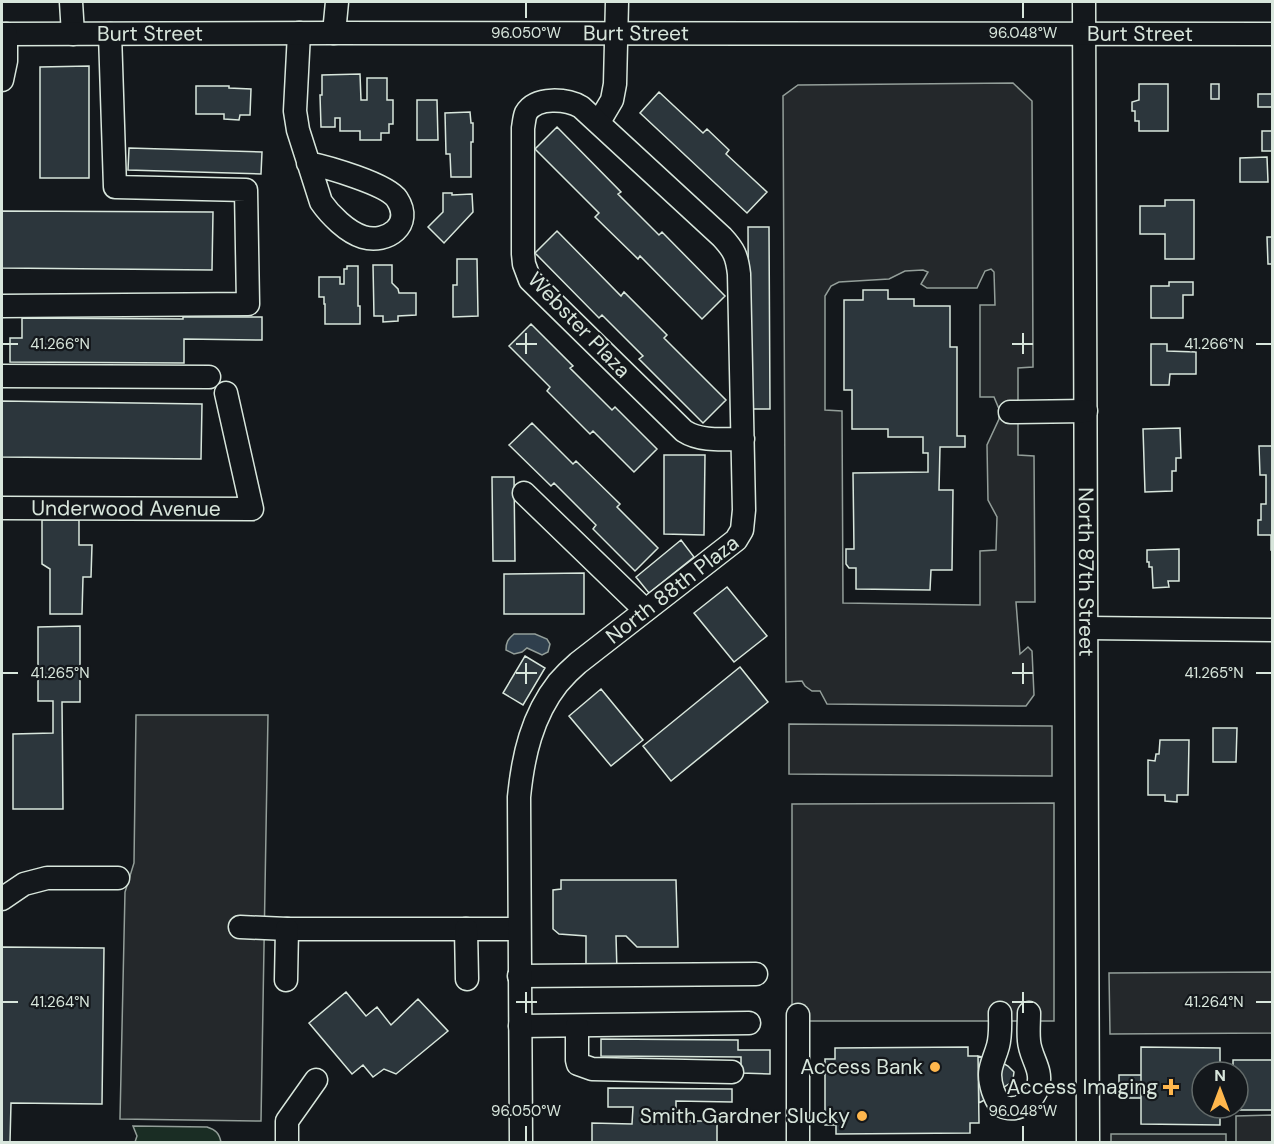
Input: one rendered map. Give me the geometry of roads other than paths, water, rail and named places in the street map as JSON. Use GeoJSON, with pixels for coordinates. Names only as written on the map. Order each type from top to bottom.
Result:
{"type":"FeatureCollection","features":[{"type":"Feature","properties":{"kind":"street"},"geometry":{"type":"LineString","coordinates":[[71,2],[74,34]]}},
{"type":"Feature","properties":{"kind":"street"},"geometry":{"type":"LineString","coordinates":[[334,33],[337,2]]}},
{"type":"Feature","properties":{"kind":"street"},"geometry":{"type":"LineString","coordinates":[[598,122],[609,108],[614,94],[617,2]]}},
{"type":"Feature","properties":{"kind":"street","name":"North 87th Street"},"geometry":{"type":"LineString","coordinates":[[1084,2],[1088,1143]]}},
{"type":"Feature","properties":{"kind":"street"},"geometry":{"type":"LineString","coordinates":[[299,33],[295,111],[308,163]]}},
{"type":"Feature","properties":{"kind":"street"},"geometry":{"type":"LineString","coordinates":[[2,80],[6,61],[4,34]]}},
{"type":"Feature","properties":{"kind":"street","name":"Burt Street"},"geometry":{"type":"LineString","coordinates":[[4,34],[1272,34]]}},
{"type":"Feature","properties":{"kind":"street"},"geometry":{"type":"LineString","coordinates":[[2,306],[248,304],[246,190],[115,187],[110,34]]}},
{"type":"Feature","properties":{"kind":"street","name":"Webster Plaza"},"geometry":{"type":"LineString","coordinates":[[598,122],[581,107],[572,103],[550,101],[540,103],[532,106],[527,112],[523,128],[523,254],[526,273],[530,280],[684,432],[700,438],[743,439]]}},
{"type":"Feature","properties":{"kind":"street","name":"North 88th Plaza"},"geometry":{"type":"LineString","coordinates":[[520,1143],[519,797],[525,757],[534,724],[549,694],[559,681],[578,663],[729,546],[742,530],[744,517],[737,257],[722,237],[598,122]]}},
{"type":"Feature","properties":{"kind":"street"},"geometry":{"type":"LineString","coordinates":[[2,375],[209,377]]}},
{"type":"Feature","properties":{"kind":"street","name":"Underwood Avenue"},"geometry":{"type":"LineString","coordinates":[[2,508],[252,509],[226,393]]}},
{"type":"Feature","properties":{"kind":"street"},"geometry":{"type":"LineString","coordinates":[[1010,412],[1086,411]]}},
{"type":"Feature","properties":{"kind":"street"},"geometry":{"type":"LineString","coordinates":[[524,493],[645,610]]}},
{"type":"Feature","properties":{"kind":"street"},"geometry":{"type":"LineString","coordinates":[[1087,628],[1272,630]]}},
{"type":"Feature","properties":{"kind":"street"},"geometry":{"type":"LineString","coordinates":[[2,899],[24,884],[47,878],[118,878]]}},
{"type":"Feature","properties":{"kind":"street"},"geometry":{"type":"LineString","coordinates":[[240,927],[519,929]]}},
{"type":"Feature","properties":{"kind":"street"},"geometry":{"type":"LineString","coordinates":[[286,980],[287,929]]}},
{"type":"Feature","properties":{"kind":"street"},"geometry":{"type":"LineString","coordinates":[[466,929],[467,979]]}},
{"type":"Feature","properties":{"kind":"street"},"geometry":{"type":"LineString","coordinates":[[519,976],[756,974]]}},
{"type":"Feature","properties":{"kind":"street"},"geometry":{"type":"LineString","coordinates":[[1000,1013],[1000,1037],[992,1061],[991,1081],[997,1101],[1002,1106],[1018,1108],[1027,1103],[1039,1085],[1037,1065],[1029,1042],[1029,1013]]}},
{"type":"Feature","properties":{"kind":"street"},"geometry":{"type":"LineString","coordinates":[[798,1015],[798,1143]]}},
{"type":"Feature","properties":{"kind":"street"},"geometry":{"type":"LineString","coordinates":[[520,1026],[748,1023]]}},
{"type":"Feature","properties":{"kind":"street"},"geometry":{"type":"LineString","coordinates":[[578,1026],[578,1064],[592,1069],[732,1072]]}},
{"type":"Feature","properties":{"kind":"street"},"geometry":{"type":"LineString","coordinates":[[287,1143],[287,1121],[315,1080]]}},
{"type":"Feature","properties":{"kind":"water"},"geometry":{"type":"Polygon","coordinates":[[[514,634],[535,634],[547,639],[550,644],[548,652],[542,655],[527,648],[514,654],[506,650],[510,637],[514,634]]]}},
{"type":"Feature","properties":{"kind":"place","name":"Access Bank"},"geometry":{"type":"Point","coordinates":[935,1067]}},
{"type":"Feature","properties":{"kind":"place","name":"Access Imaging"},"geometry":{"type":"Point","coordinates":[1171,1087]}},
{"type":"Feature","properties":{"kind":"place","name":"Smith Gardner Slucky"},"geometry":{"type":"Point","coordinates":[862,1116]}}]}
